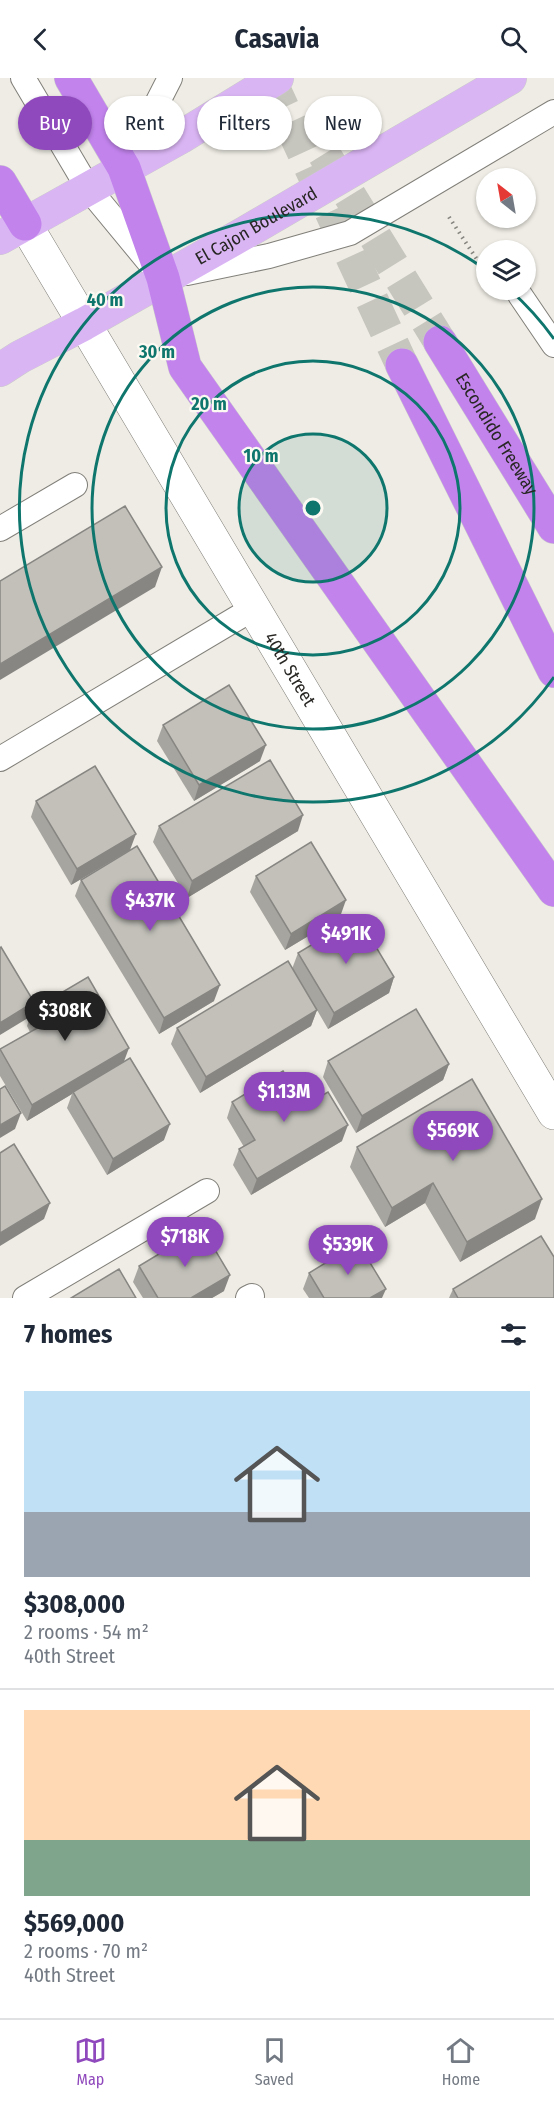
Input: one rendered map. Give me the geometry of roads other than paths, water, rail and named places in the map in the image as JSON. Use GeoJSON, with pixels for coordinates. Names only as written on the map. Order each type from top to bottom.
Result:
{"type":"FeatureCollection","features":[{"type":"Feature","properties":{"kind":"highway"},"geometry":{"type":"LineString","coordinates":[[71,78],[124,168],[163,278],[185,367],[554,890]]}},
{"type":"Feature","properties":{"kind":"highway"},"geometry":{"type":"LineString","coordinates":[[0,182],[12,231]]}},
{"type":"Feature","properties":{"kind":"highway","name":"Escondido Freeway"},"geometry":{"type":"LineString","coordinates":[[440,342],[554,527]]}},
{"type":"Feature","properties":{"kind":"highway"},"geometry":{"type":"LineString","coordinates":[[402,365],[554,671]]}},
{"type":"Feature","properties":{"kind":"main road"},"geometry":{"type":"LineString","coordinates":[[12,231],[181,137],[278,78]]}},
{"type":"Feature","properties":{"kind":"main road","name":"El Cajon Boulevard"},"geometry":{"type":"LineString","coordinates":[[0,370],[243,234],[510,78]]}},
{"type":"Feature","properties":{"kind":"street","name":"40th Street"},"geometry":{"type":"LineString","coordinates":[[12,231],[84,324],[554,1113]]}},
{"type":"Feature","properties":{"kind":"lane"},"geometry":{"type":"LineString","coordinates":[[23,78],[88,188],[163,278],[269,256],[350,233],[554,112]]}},
{"type":"Feature","properties":{"kind":"lane"},"geometry":{"type":"LineString","coordinates":[[124,168],[170,78]]}},
{"type":"Feature","properties":{"kind":"lane"},"geometry":{"type":"LineString","coordinates":[[523,300],[554,345]]}},
{"type":"Feature","properties":{"kind":"lane"},"geometry":{"type":"LineString","coordinates":[[0,529],[75,485]]}},
{"type":"Feature","properties":{"kind":"lane"},"geometry":{"type":"LineString","coordinates":[[0,759],[254,608]]}},
{"type":"Feature","properties":{"kind":"lane"},"geometry":{"type":"LineString","coordinates":[[25,1298],[207,1191]]}},
{"type":"Feature","properties":{"kind":"tunnel"},"geometry":{"type":"LineString","coordinates":[[269,78],[402,365]]}},
{"type":"Feature","properties":{"kind":"tunnel"},"geometry":{"type":"LineString","coordinates":[[324,154],[440,342]]}}]}
